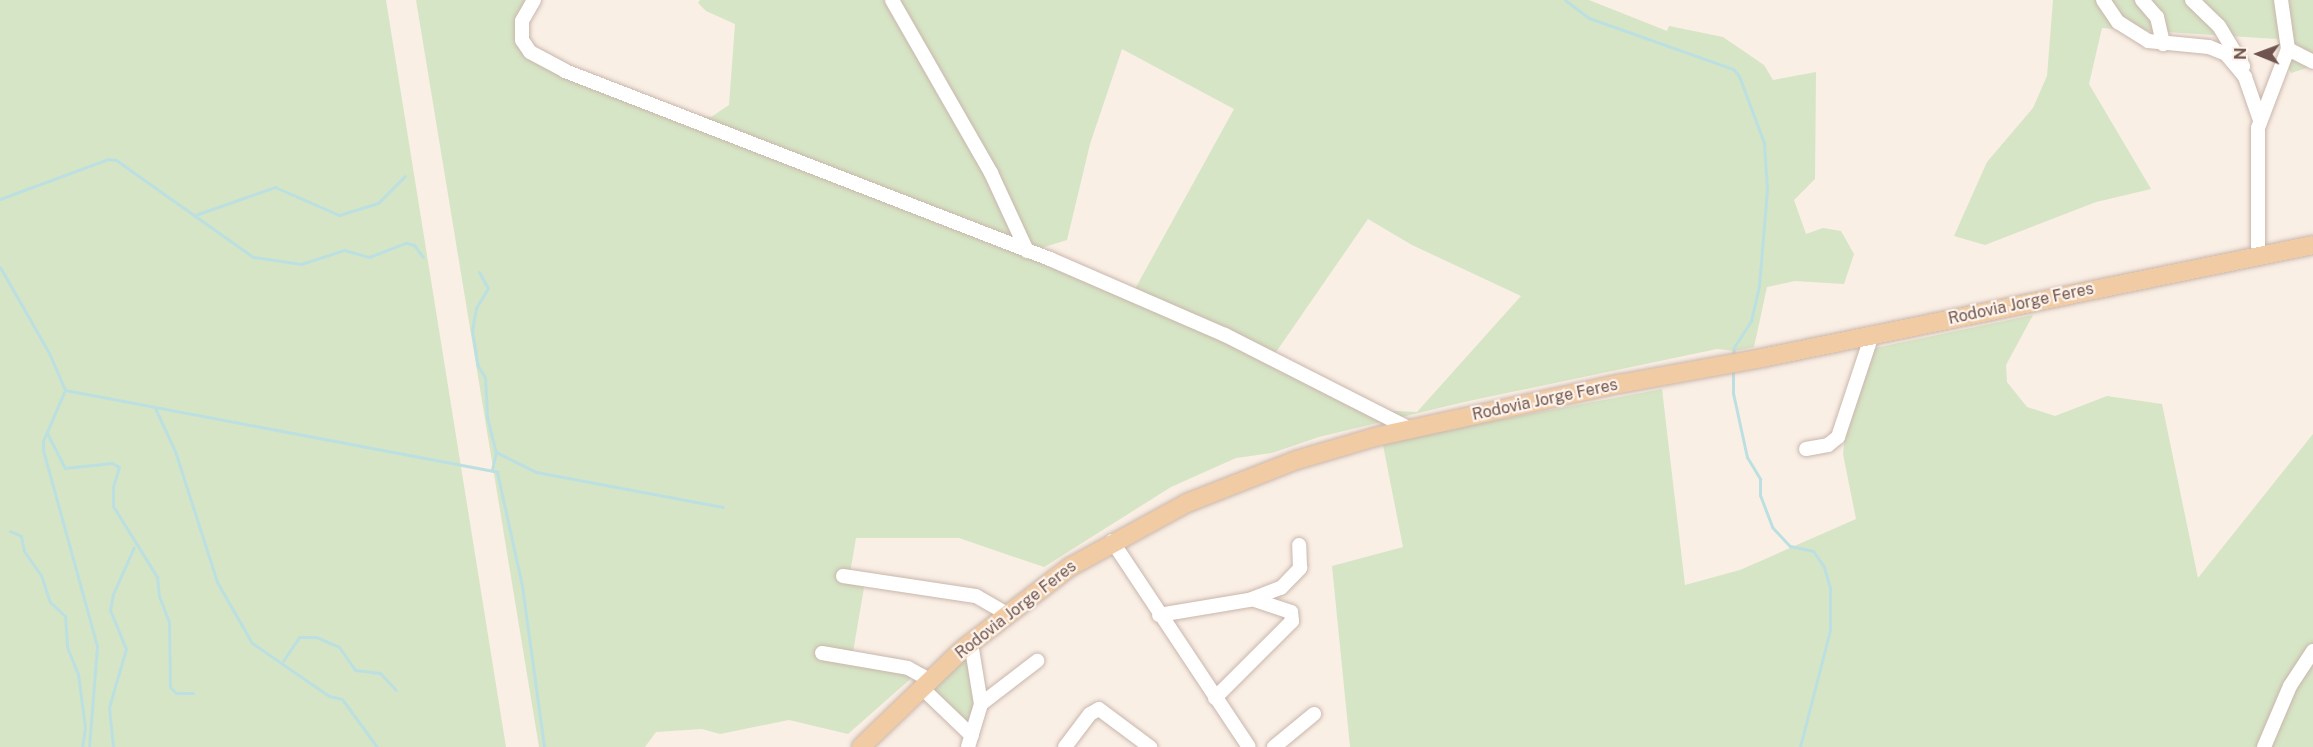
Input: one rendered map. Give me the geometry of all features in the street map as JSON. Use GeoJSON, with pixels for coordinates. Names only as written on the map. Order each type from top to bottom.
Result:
{"type":"FeatureCollection","features":[{"type":"Feature","properties":{"kind":"main road","name":"Rodovia Jorge Feres"},"geometry":{"type":"LineString","coordinates":[[861,747],[971,643],[1070,567],[1112,541],[1187,503],[1268,470],[1336,447],[1410,429],[2313,245]]}},
{"type":"Feature","properties":{"kind":"street"},"geometry":{"type":"LineString","coordinates":[[534,0],[522,21],[520,34],[525,46],[543,61],[1027,251],[1225,335],[1410,429]]}},
{"type":"Feature","properties":{"kind":"street"},"geometry":{"type":"LineString","coordinates":[[892,0],[991,173],[1027,251]]}},
{"type":"Feature","properties":{"kind":"street"},"geometry":{"type":"LineString","coordinates":[[2103,0],[2126,29],[2148,41],[2221,51],[2245,77]]}},
{"type":"Feature","properties":{"kind":"street"},"geometry":{"type":"LineString","coordinates":[[2142,0],[2157,17],[2163,44]]}},
{"type":"Feature","properties":{"kind":"street"},"geometry":{"type":"LineString","coordinates":[[2192,0],[2235,48],[2260,120]]}},
{"type":"Feature","properties":{"kind":"street"},"geometry":{"type":"LineString","coordinates":[[2258,257],[2256,142],[2260,120],[2288,49],[2281,0]]}},
{"type":"Feature","properties":{"kind":"street"},"geometry":{"type":"LineString","coordinates":[[2288,49],[2313,62]]}},
{"type":"Feature","properties":{"kind":"street"},"geometry":{"type":"LineString","coordinates":[[1806,449],[1828,445],[1838,437],[1872,335]]}},
{"type":"Feature","properties":{"kind":"street"},"geometry":{"type":"LineString","coordinates":[[1112,541],[1159,615],[1249,747]]}},
{"type":"Feature","properties":{"kind":"street"},"geometry":{"type":"LineString","coordinates":[[1159,615],[1252,599],[1281,588],[1296,574],[1301,562],[1299,545]]}},
{"type":"Feature","properties":{"kind":"street"},"geometry":{"type":"LineString","coordinates":[[843,576],[976,596],[1007,614]]}},
{"type":"Feature","properties":{"kind":"street"},"geometry":{"type":"LineString","coordinates":[[1215,698],[1292,621],[1292,612],[1252,599]]}},
{"type":"Feature","properties":{"kind":"street"},"geometry":{"type":"LineString","coordinates":[[970,742],[981,704],[971,643]]}},
{"type":"Feature","properties":{"kind":"street"},"geometry":{"type":"LineString","coordinates":[[2264,747],[2290,686],[2313,651]]}},
{"type":"Feature","properties":{"kind":"street"},"geometry":{"type":"LineString","coordinates":[[822,653],[908,668],[926,684],[970,742]]}},
{"type":"Feature","properties":{"kind":"street"},"geometry":{"type":"LineString","coordinates":[[981,704],[1037,661]]}},
{"type":"Feature","properties":{"kind":"street"},"geometry":{"type":"LineString","coordinates":[[1065,747],[1090,714],[1099,710],[1150,747]]}},
{"type":"Feature","properties":{"kind":"street"},"geometry":{"type":"LineString","coordinates":[[1274,747],[1314,714]]}},
{"type":"Feature","properties":{"kind":"green space"},"geometry":{"type":"Polygon","coordinates":[[[0,0],[386,0],[506,747],[0,747],[0,0]]]}},
{"type":"Feature","properties":{"kind":"green space"},"geometry":{"type":"Polygon","coordinates":[[[416,0],[535,0],[515,30],[531,49],[671,114],[711,117],[729,105],[735,24],[706,11],[698,3],[700,0],[1589,0],[1667,31],[1669,26],[1723,37],[1764,65],[1773,80],[1816,72],[1815,179],[1794,200],[1806,234],[1823,228],[1841,231],[1854,254],[1844,284],[1795,281],[1767,287],[1754,347],[1735,351],[1717,349],[1464,402],[1319,437],[1272,453],[1236,458],[1171,487],[1044,567],[959,538],[856,538],[850,573],[865,582],[853,652],[924,667],[848,734],[789,720],[720,734],[702,729],[656,732],[645,747],[539,747],[416,0]],[[1122,49],[1090,144],[1067,240],[1032,251],[1130,298],[1234,109],[1122,49]],[[1368,219],[1274,355],[1376,410],[1417,412],[1521,296],[1412,245],[1368,219]]]}},
{"type":"Feature","properties":{"kind":"green space"},"geometry":{"type":"Polygon","coordinates":[[[2053,0],[2313,0],[2313,66],[2291,73],[2277,39],[2102,28],[2089,84],[2151,189],[2096,202],[1985,245],[1954,236],[1987,162],[2033,108],[2047,76],[2053,0]]]}},
{"type":"Feature","properties":{"kind":"green space"},"geometry":{"type":"Polygon","coordinates":[[[2033,315],[2006,365],[2007,382],[2027,407],[2055,416],[2107,396],[2162,404],[2198,578],[2313,434],[2313,747],[1350,747],[1332,566],[1403,547],[1383,445],[1418,435],[1662,389],[1685,585],[1740,570],[1856,519],[1843,454],[1845,433],[1870,349],[2033,315]]]}},
{"type":"Feature","properties":{"kind":"green space"},"geometry":{"type":"Polygon","coordinates":[[[969,649],[976,693],[970,731],[928,687],[969,649]]]}},
{"type":"Feature","properties":{"kind":"waterway"},"geometry":{"type":"LineString","coordinates":[[1565,0],[1589,18],[1733,69],[1739,76],[1764,143],[1767,190],[1759,286],[1751,321],[1734,347],[1733,356]]}},
{"type":"Feature","properties":{"kind":"waterway"},"geometry":{"type":"LineString","coordinates":[[0,199],[108,159],[116,160],[253,257],[301,264],[344,250],[369,257],[406,243],[414,245],[423,257]]}},
{"type":"Feature","properties":{"kind":"waterway"},"geometry":{"type":"LineString","coordinates":[[195,215],[275,187],[339,215],[378,203],[405,176]]}},
{"type":"Feature","properties":{"kind":"waterway"},"geometry":{"type":"LineString","coordinates":[[0,267],[49,353],[65,390],[43,441],[43,450],[97,646],[89,747]]}},
{"type":"Feature","properties":{"kind":"waterway"},"geometry":{"type":"LineString","coordinates":[[479,272],[488,288],[476,308],[472,330],[478,366],[485,377],[487,417],[496,452],[492,469]]}},
{"type":"Feature","properties":{"kind":"waterway"},"geometry":{"type":"LineString","coordinates":[[1733,369],[1733,393],[1747,457],[1760,479],[1760,495],[1772,527],[1790,546],[1813,551],[1824,567],[1830,588],[1830,630],[1800,747]]}},
{"type":"Feature","properties":{"kind":"waterway"},"geometry":{"type":"LineString","coordinates":[[65,390],[497,472],[522,586],[544,747]]}},
{"type":"Feature","properties":{"kind":"waterway"},"geometry":{"type":"LineString","coordinates":[[155,408],[175,451],[217,582],[252,643],[329,696],[342,699],[377,747]]}},
{"type":"Feature","properties":{"kind":"waterway"},"geometry":{"type":"LineString","coordinates":[[47,433],[65,468],[112,463],[119,467],[113,487],[113,506],[157,577],[159,596],[169,622],[170,687],[176,693],[193,693]]}},
{"type":"Feature","properties":{"kind":"waterway"},"geometry":{"type":"LineString","coordinates":[[496,452],[536,472],[723,507]]}},
{"type":"Feature","properties":{"kind":"waterway"},"geometry":{"type":"LineString","coordinates":[[10,531],[21,536],[24,551],[41,575],[50,602],[65,616],[67,647],[78,674],[85,728],[82,747]]}},
{"type":"Feature","properties":{"kind":"waterway"},"geometry":{"type":"LineString","coordinates":[[113,747],[109,707],[126,649],[110,610],[113,594],[134,547]]}},
{"type":"Feature","properties":{"kind":"waterway"},"geometry":{"type":"LineString","coordinates":[[283,661],[299,637],[316,637],[339,647],[355,670],[380,673],[396,690]]}}]}
